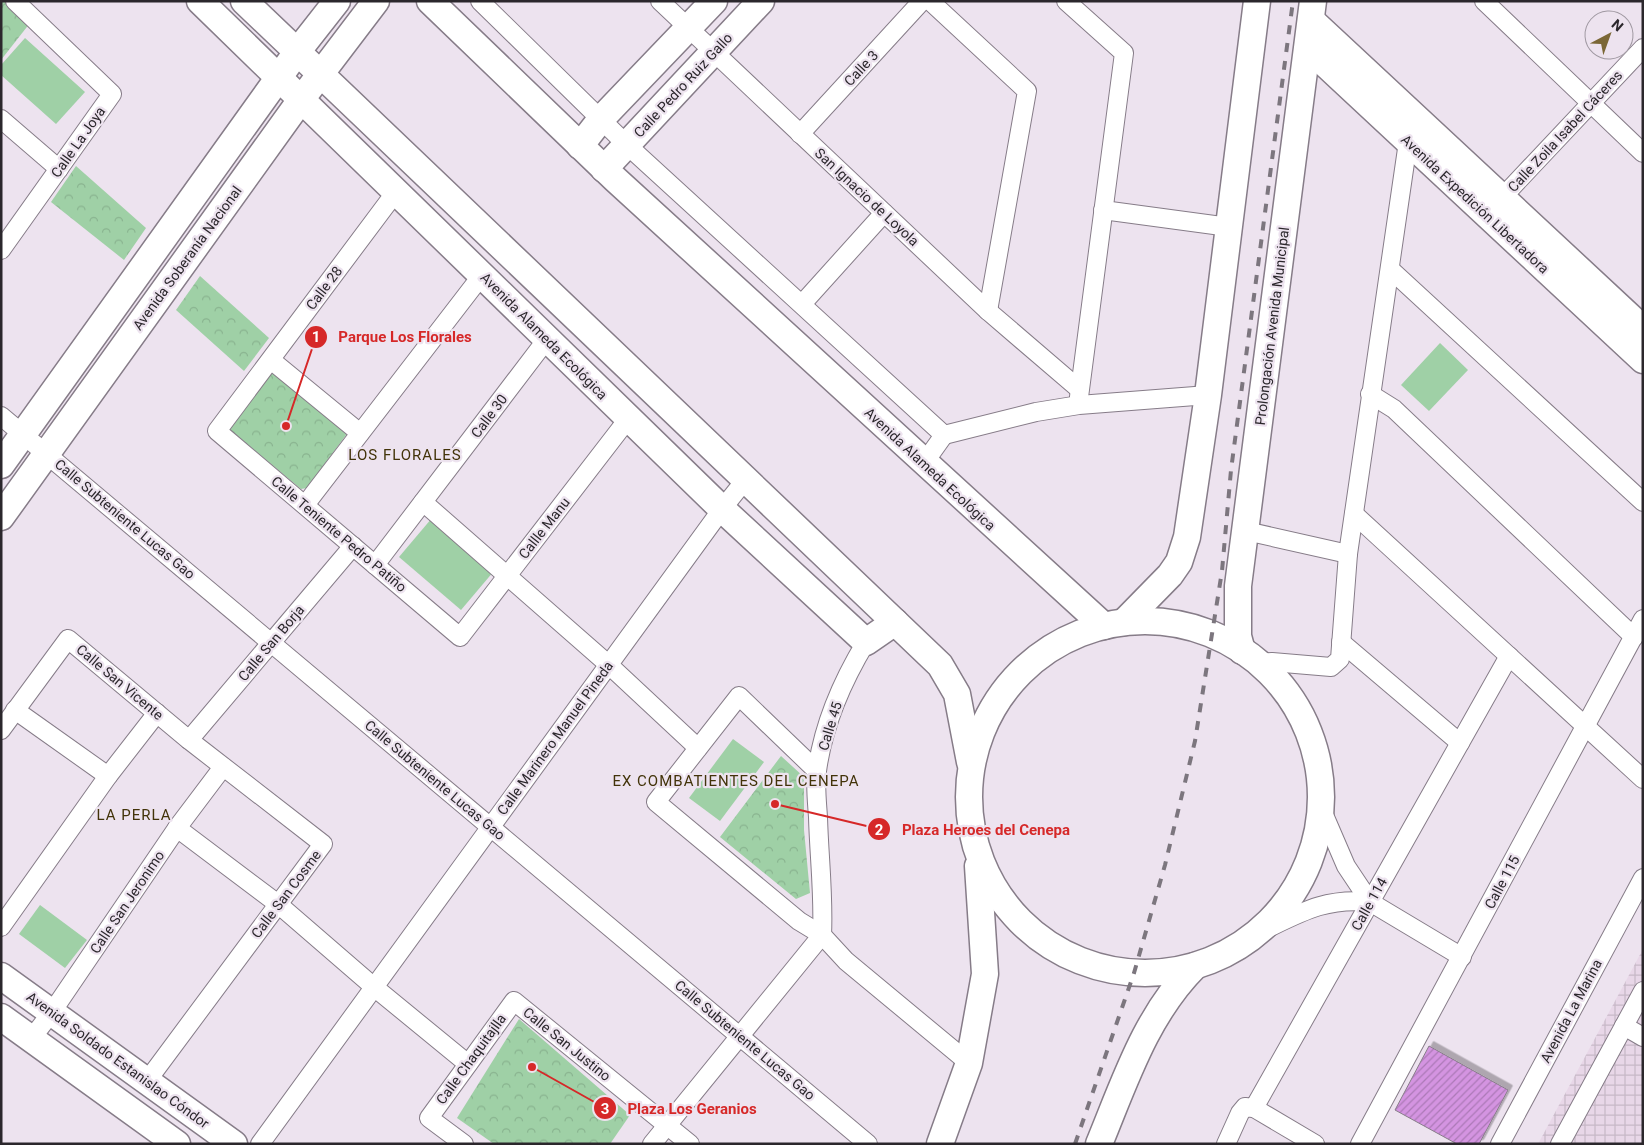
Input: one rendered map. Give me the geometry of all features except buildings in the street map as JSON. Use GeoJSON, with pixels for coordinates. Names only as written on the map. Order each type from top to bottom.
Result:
{"type":"FeatureCollection","features":[{"type":"Feature","properties":{"kind":"main road","name":"Avenida Alameda Ecológica"},"geometry":{"type":"LineString","coordinates":[[200,1],[280,78],[300,101],[482,275],[628,419],[866,642]]}},
{"type":"Feature","properties":{"kind":"main road"},"geometry":{"type":"LineString","coordinates":[[244,1],[940,664],[957,694],[971,766]]}},
{"type":"Feature","properties":{"kind":"main road"},"geometry":{"type":"LineString","coordinates":[[1,465],[297,52],[337,1]]}},
{"type":"Feature","properties":{"kind":"main road","name":"Avenida Soberanía Nacional"},"geometry":{"type":"LineString","coordinates":[[1,517],[300,101],[376,1]]}},
{"type":"Feature","properties":{"kind":"main road","name":"Avenida Alameda Ecológica"},"geometry":{"type":"LineString","coordinates":[[430,1],[604,169],[924,463],[1114,624]]}},
{"type":"Feature","properties":{"kind":"main road"},"geometry":{"type":"LineString","coordinates":[[580,146],[601,119],[714,1]]}},
{"type":"Feature","properties":{"kind":"main road","name":"Calle Pedro Ruiz Gallo"},"geometry":{"type":"LineString","coordinates":[[604,169],[761,1]]}},
{"type":"Feature","properties":{"kind":"main road"},"geometry":{"type":"LineString","coordinates":[[1114,624],[1170,575],[1184,550],[1208,395],[1256,2]]}},
{"type":"Feature","properties":{"kind":"main road","name":"Prolongación Avenida Municipal"},"geometry":{"type":"LineString","coordinates":[[1250,657],[1238,636],[1238,586],[1312,10]]}},
{"type":"Feature","properties":{"kind":"main road","name":"Avenida Expedición Libertadora"},"geometry":{"type":"LineString","coordinates":[[1312,10],[1494,205],[1643,360]]}},
{"type":"Feature","properties":{"kind":"main road","name":"Avenida Expedición Libertadora"},"geometry":{"type":"LineString","coordinates":[[1308,48],[1408,142],[1494,205],[1643,328]]}},
{"type":"Feature","properties":{"kind":"main road"},"geometry":{"type":"LineString","coordinates":[[157,248],[181,266]]}},
{"type":"Feature","properties":{"kind":"main road"},"geometry":{"type":"LineString","coordinates":[[866,642],[895,622]]}},
{"type":"Feature","properties":{"kind":"main road"},"geometry":{"type":"LineString","coordinates":[[940,1144],[969,1063],[986,974],[981,887],[969,806],[971,766],[976,746],[990,714],[1017,676],[1042,654],[1066,640],[1114,624],[1165,622],[1185,626],[1213,635],[1250,657],[1286,693],[1306,729],[1318,768],[1321,808],[1318,829],[1307,868],[1286,903],[1258,933],[1224,955],[1195,966],[1165,972],[1124,972],[1084,962],[1066,954],[1032,931],[1003,901],[986,872],[976,846]]}},
{"type":"Feature","properties":{"kind":"main road"},"geometry":{"type":"LineString","coordinates":[[1099,1144],[1152,1022],[1170,994],[1195,966]]}},
{"type":"Feature","properties":{"kind":"main road","name":"Avenida Soldado Estanislao Cóndor"},"geometry":{"type":"LineString","coordinates":[[1,976],[234,1144]]}},
{"type":"Feature","properties":{"kind":"main road"},"geometry":{"type":"LineString","coordinates":[[1,1017],[177,1144]]}},
{"type":"Feature","properties":{"kind":"street","name":"Calle La Joya"},"geometry":{"type":"LineString","coordinates":[[1,250],[112,94],[15,1]]}},
{"type":"Feature","properties":{"kind":"street"},"geometry":{"type":"LineString","coordinates":[[480,1],[627,145],[944,435]]}},
{"type":"Feature","properties":{"kind":"street","name":"San Ignacio de Loyola"},"geometry":{"type":"LineString","coordinates":[[660,1],[1079,397]]}},
{"type":"Feature","properties":{"kind":"street","name":"Calle 3"},"geometry":{"type":"LineString","coordinates":[[800,134],[922,1]]}},
{"type":"Feature","properties":{"kind":"street"},"geometry":{"type":"LineString","coordinates":[[930,1],[1027,91],[988,311]]}},
{"type":"Feature","properties":{"kind":"street"},"geometry":{"type":"LineString","coordinates":[[1484,1],[1643,153]]}},
{"type":"Feature","properties":{"kind":"street"},"geometry":{"type":"LineString","coordinates":[[1077,5],[1124,53],[1079,397]]}},
{"type":"Feature","properties":{"kind":"street","name":"Calle Zoila Isabel Cáceres"},"geometry":{"type":"LineString","coordinates":[[1494,205],[1643,48]]}},
{"type":"Feature","properties":{"kind":"street"},"geometry":{"type":"LineString","coordinates":[[1,120],[59,169]]}},
{"type":"Feature","properties":{"kind":"street"},"geometry":{"type":"LineString","coordinates":[[1250,657],[1272,662],[1331,667],[1340,659],[1348,554],[1408,142]]}},
{"type":"Feature","properties":{"kind":"street","name":"Calle 28"},"geometry":{"type":"LineString","coordinates":[[217,430],[395,193]]}},
{"type":"Feature","properties":{"kind":"street"},"geometry":{"type":"LineString","coordinates":[[1103,210],[1229,226]]}},
{"type":"Feature","properties":{"kind":"street"},"geometry":{"type":"LineString","coordinates":[[802,304],[884,213]]}},
{"type":"Feature","properties":{"kind":"street"},"geometry":{"type":"LineString","coordinates":[[1390,269],[1643,502]]}},
{"type":"Feature","properties":{"kind":"street"},"geometry":{"type":"LineString","coordinates":[[305,504],[482,275]]}},
{"type":"Feature","properties":{"kind":"street","name":"Calle 30"},"geometry":{"type":"LineString","coordinates":[[375,564],[547,339]]}},
{"type":"Feature","properties":{"kind":"street"},"geometry":{"type":"LineString","coordinates":[[271,360],[360,433]]}},
{"type":"Feature","properties":{"kind":"street"},"geometry":{"type":"LineString","coordinates":[[1370,394],[1394,409],[1634,637]]}},
{"type":"Feature","properties":{"kind":"street"},"geometry":{"type":"LineString","coordinates":[[924,463],[944,435],[1036,412],[1079,397],[1208,395]]}},
{"type":"Feature","properties":{"kind":"street","name":"Calle Subteniente Lucas Gao"},"geometry":{"type":"LineString","coordinates":[[1,416],[868,1144]]}},
{"type":"Feature","properties":{"kind":"street","name":"Callle Manu"},"geometry":{"type":"LineString","coordinates":[[460,637],[628,419]]}},
{"type":"Feature","properties":{"kind":"street","name":"Calle Teniente Pedro Patiño"},"geometry":{"type":"LineString","coordinates":[[217,430],[460,637]]}},
{"type":"Feature","properties":{"kind":"street","name":"Calle Marinero Manuel Pineda"},"geometry":{"type":"LineString","coordinates":[[260,1144],[722,509],[746,479]]}},
{"type":"Feature","properties":{"kind":"street"},"geometry":{"type":"LineString","coordinates":[[423,502],[609,665],[698,748]]}},
{"type":"Feature","properties":{"kind":"street"},"geometry":{"type":"LineString","coordinates":[[1354,514],[1643,779]]}},
{"type":"Feature","properties":{"kind":"street"},"geometry":{"type":"LineString","coordinates":[[1246,531],[1348,554]]}},
{"type":"Feature","properties":{"kind":"street","name":"Calle San Borja"},"geometry":{"type":"LineString","coordinates":[[189,740],[353,546]]}},
{"type":"Feature","properties":{"kind":"street","name":"Calle 115"},"geometry":{"type":"LineString","coordinates":[[1360,1144],[1643,620]]}},
{"type":"Feature","properties":{"kind":"street","name":"Calle San Vicente"},"geometry":{"type":"LineString","coordinates":[[1,730],[68,639],[189,740]]}},
{"type":"Feature","properties":{"kind":"street","name":"Calle 45"},"geometry":{"type":"LineString","coordinates":[[822,935],[824,907],[817,771],[827,729],[849,671],[866,642]]}},
{"type":"Feature","properties":{"kind":"street"},"geometry":{"type":"LineString","coordinates":[[1341,642],[1351,648],[1460,743]]}},
{"type":"Feature","properties":{"kind":"street","name":"Calle 114"},"geometry":{"type":"LineString","coordinates":[[1226,1144],[1240,1113],[1245,1107],[1254,1108],[1509,656]]}},
{"type":"Feature","properties":{"kind":"street"},"geometry":{"type":"LineString","coordinates":[[817,771],[739,696],[656,802],[799,921],[822,935],[846,961],[969,1063]]}},
{"type":"Feature","properties":{"kind":"street"},"geometry":{"type":"LineString","coordinates":[[15,710],[108,776]]}},
{"type":"Feature","properties":{"kind":"street"},"geometry":{"type":"LineString","coordinates":[[1,927],[108,776],[157,713]]}},
{"type":"Feature","properties":{"kind":"street","name":"Calle San Cosme"},"geometry":{"type":"LineString","coordinates":[[148,1081],[323,844],[189,740]]}},
{"type":"Feature","properties":{"kind":"street","name":"Calle San Jeronimo"},"geometry":{"type":"LineString","coordinates":[[31,1039],[52,1012],[177,828],[223,767]]}},
{"type":"Feature","properties":{"kind":"street"},"geometry":{"type":"LineString","coordinates":[[1321,808],[1346,866],[1370,902],[1462,957]]}},
{"type":"Feature","properties":{"kind":"street"},"geometry":{"type":"LineString","coordinates":[[177,828],[278,904],[374,988],[468,1064]]}},
{"type":"Feature","properties":{"kind":"street","name":"Avenida La Marina"},"geometry":{"type":"LineString","coordinates":[[1500,1144],[1643,878]]}},
{"type":"Feature","properties":{"kind":"street"},"geometry":{"type":"LineString","coordinates":[[1258,933],[1302,911],[1326,903],[1340,900],[1370,902]]}},
{"type":"Feature","properties":{"kind":"street"},"geometry":{"type":"LineString","coordinates":[[652,1144],[822,935]]}},
{"type":"Feature","properties":{"kind":"street"},"geometry":{"type":"LineString","coordinates":[[1560,1144],[1643,991]]}},
{"type":"Feature","properties":{"kind":"street","name":"Calle Chaquitajlla"},"geometry":{"type":"LineString","coordinates":[[464,1144],[429,1118],[514,1001]]}},
{"type":"Feature","properties":{"kind":"street","name":"Calle San Justino"},"geometry":{"type":"LineString","coordinates":[[514,1001],[690,1144]]}},
{"type":"Feature","properties":{"kind":"street"},"geometry":{"type":"LineString","coordinates":[[1624,1026],[1643,1037]]}},
{"type":"Feature","properties":{"kind":"street"},"geometry":{"type":"LineString","coordinates":[[1254,1108],[1315,1144]]}},
{"type":"Feature","properties":{"kind":"shaded area"},"geometry":{"type":"Polygon","coordinates":[[[1643,949],[1643,1144],[1538,1144],[1643,949]]]}},
{"type":"Feature","properties":{"kind":"green space"},"geometry":{"type":"Polygon","coordinates":[[[1,1],[6,1],[30,23],[1,60],[1,1]]]}},
{"type":"Feature","properties":{"kind":"green space"},"geometry":{"type":"Polygon","coordinates":[[[25,38],[85,92],[56,124],[1,75],[1,65],[25,38]]]}},
{"type":"Feature","properties":{"kind":"green space"},"geometry":{"type":"Polygon","coordinates":[[[76,166],[146,228],[124,260],[51,202],[76,166]]]}},
{"type":"Feature","properties":{"kind":"green space"},"geometry":{"type":"Polygon","coordinates":[[[200,276],[269,338],[244,371],[176,310],[200,276]]]}},
{"type":"Feature","properties":{"kind":"green space"},"geometry":{"type":"Polygon","coordinates":[[[1440,343],[1468,370],[1429,411],[1401,385],[1440,343]]]}},
{"type":"Feature","properties":{"kind":"green space"},"geometry":{"type":"Polygon","coordinates":[[[274,367],[349,431],[307,488],[301,489],[230,430],[228,421],[274,367]]]}},
{"type":"Feature","properties":{"kind":"green space"},"geometry":{"type":"Polygon","coordinates":[[[432,518],[494,571],[461,610],[399,557],[432,518]]]}},
{"type":"Feature","properties":{"kind":"green space"},"geometry":{"type":"Polygon","coordinates":[[[733,739],[764,762],[720,821],[689,798],[733,739]]]}},
{"type":"Feature","properties":{"kind":"green space"},"geometry":{"type":"Polygon","coordinates":[[[781,756],[804,777],[804,830],[810,893],[796,899],[720,837],[781,756]]]}},
{"type":"Feature","properties":{"kind":"green space"},"geometry":{"type":"Polygon","coordinates":[[[40,905],[87,940],[65,968],[19,934],[40,905]]]}},
{"type":"Feature","properties":{"kind":"green space"},"geometry":{"type":"Polygon","coordinates":[[[519,1019],[630,1115],[610,1144],[494,1144],[457,1118],[519,1019]]]}},
{"type":"Feature","properties":{"kind":"railway"},"geometry":{"type":"LineString","coordinates":[[1075,1144],[1134,973],[1165,865],[1195,741],[1222,571],[1231,470],[1293,1]]}},
{"type":"Feature","properties":{"kind":"place","name":"Parque Los Florales"},"geometry":{"type":"Point","coordinates":[286,426]}},
{"type":"Feature","properties":{"kind":"place","name":"Plaza Heroes del Cenepa"},"geometry":{"type":"Point","coordinates":[775,804]}},
{"type":"Feature","properties":{"kind":"place","name":"Plaza Los Geranios"},"geometry":{"type":"Point","coordinates":[532,1067]}},
{"type":"Feature","properties":{"kind":"district","name":"LOS FLORALES"},"geometry":{"type":"Point","coordinates":[405,455]}},
{"type":"Feature","properties":{"kind":"district","name":"EX COMBATIENTES DEL CENEPA"},"geometry":{"type":"Point","coordinates":[736,781]}},
{"type":"Feature","properties":{"kind":"district","name":"LA PERLA"},"geometry":{"type":"Point","coordinates":[134,815]}}]}
